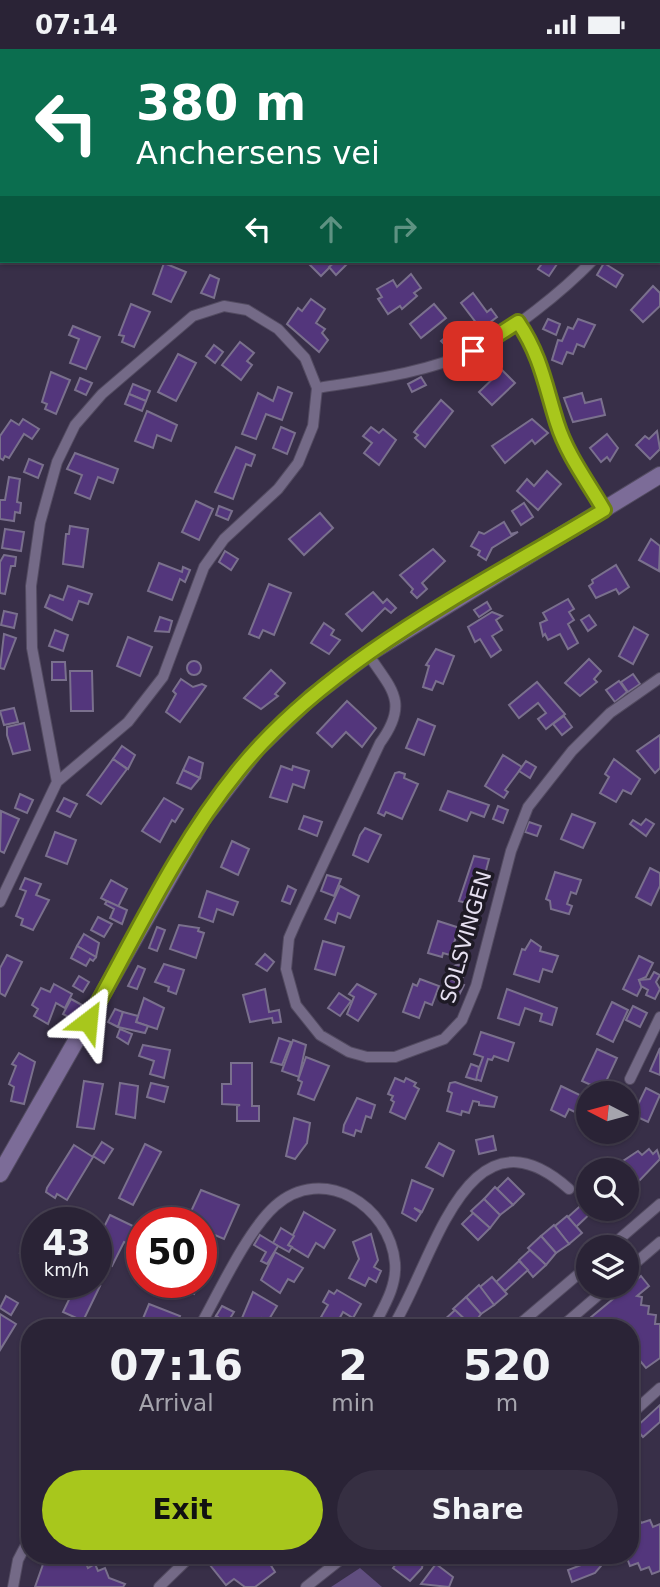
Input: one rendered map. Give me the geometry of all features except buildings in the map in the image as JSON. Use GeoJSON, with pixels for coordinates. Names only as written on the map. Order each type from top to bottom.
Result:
{"type":"FeatureCollection","features":[{"type":"Feature","properties":{"kind":"main road"},"geometry":{"type":"LineString","coordinates":[[0,1174],[177,863],[219,795],[288,717],[368,654],[604,510],[659,480]]}},
{"type":"Feature","properties":{"kind":"street"},"geometry":{"type":"LineString","coordinates":[[317,388],[428,366],[473,351],[518,322],[576,278],[590,263]]}},
{"type":"Feature","properties":{"kind":"street"},"geometry":{"type":"LineString","coordinates":[[0,902],[57,782],[128,722],[163,677],[204,567],[224,539],[278,489],[298,463],[313,426],[317,388],[305,358],[278,329],[247,310],[224,306],[193,316],[102,394],[75,425],[57,463],[46,499],[31,586],[33,648],[57,782]]}},
{"type":"Feature","properties":{"kind":"street"},"geometry":{"type":"LineString","coordinates":[[518,322],[532,343],[548,383],[563,440],[604,510]]}},
{"type":"Feature","properties":{"kind":"street","name":"SOLSVINGEN"},"geometry":{"type":"LineString","coordinates":[[368,654],[387,678],[395,695],[394,718],[300,912],[286,953],[290,986],[304,1019],[330,1043],[367,1057],[395,1057],[418,1051],[444,1039],[457,1028],[476,986],[500,886],[528,807],[572,751],[610,713],[660,678]]}},
{"type":"Feature","properties":{"kind":"street"},"geometry":{"type":"LineString","coordinates":[[630,1079],[660,1017]]}},
{"type":"Feature","properties":{"kind":"street"},"geometry":{"type":"LineString","coordinates":[[399,1319],[409,1303],[455,1203],[475,1176],[489,1167],[517,1162],[531,1164],[554,1175],[569,1189]]}},
{"type":"Feature","properties":{"kind":"street"},"geometry":{"type":"LineString","coordinates":[[204,1319],[268,1214],[276,1205],[298,1194],[320,1189],[339,1190],[349,1195],[374,1214],[386,1231],[395,1264],[391,1294],[378,1319]]}},
{"type":"Feature","properties":{"kind":"street"},"geometry":{"type":"LineString","coordinates":[[624,1235],[660,1204]]}},
{"type":"Feature","properties":{"kind":"street"},"geometry":{"type":"LineString","coordinates":[[639,1260],[660,1242]]}},
{"type":"Feature","properties":{"kind":"street"},"geometry":{"type":"LineString","coordinates":[[526,1319],[576,1276]]}},
{"type":"Feature","properties":{"kind":"street"},"geometry":{"type":"LineString","coordinates":[[570,1319],[595,1298]]}},
{"type":"Feature","properties":{"kind":"street"},"geometry":{"type":"LineString","coordinates":[[639,1407],[660,1388]]}},
{"type":"Feature","properties":{"kind":"street"},"geometry":{"type":"LineString","coordinates":[[13,1587],[21,1556]]}},
{"type":"Feature","properties":{"kind":"street"},"geometry":{"type":"LineString","coordinates":[[159,1587],[183,1564]]}},
{"type":"Feature","properties":{"kind":"street"},"geometry":{"type":"LineString","coordinates":[[306,1587],[335,1564]]}},
{"type":"Feature","properties":{"kind":"shaded area"},"geometry":{"type":"Polygon","coordinates":[[[360,1568],[382,1587],[331,1587],[360,1568]]]}},
{"type":"Feature","properties":{"kind":"route"},"geometry":{"type":"LineString","coordinates":[[88,1021],[202,820],[239,770],[288,717],[368,654],[604,510],[563,440],[556,423],[548,383],[532,343],[518,322],[473,351]]}}]}
